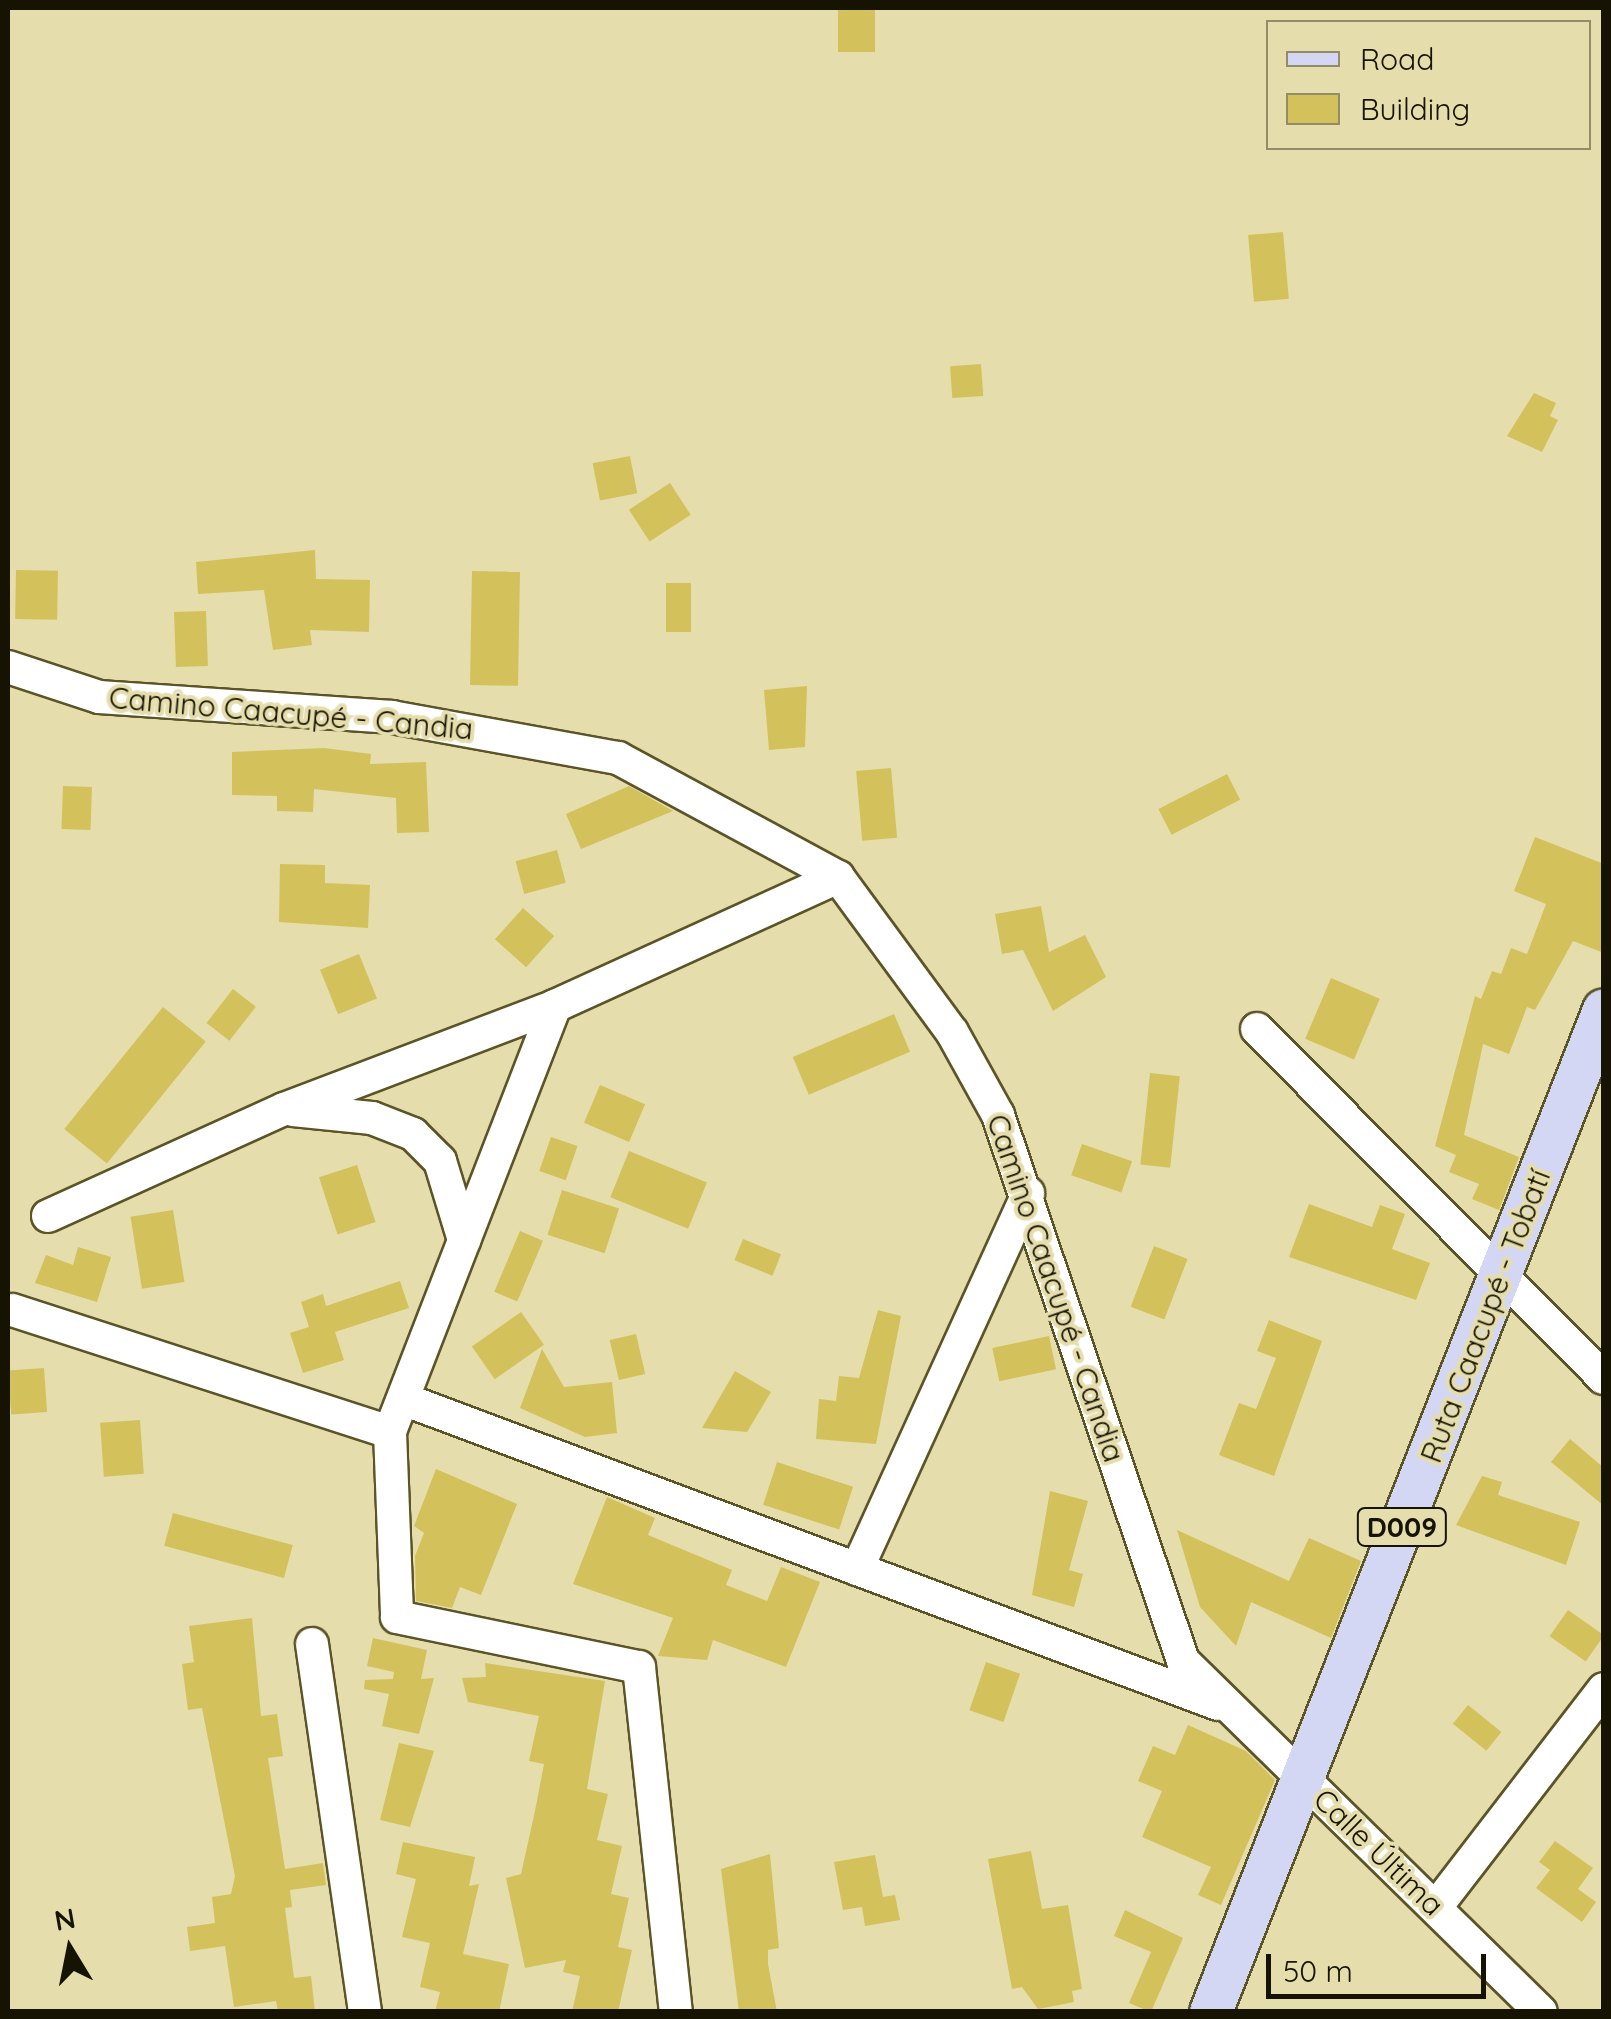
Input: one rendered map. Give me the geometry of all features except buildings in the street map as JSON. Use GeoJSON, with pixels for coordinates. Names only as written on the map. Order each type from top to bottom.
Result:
{"type":"FeatureCollection","features":[{"type":"Feature","properties":{"kind":"main road","name":"Ruta Caacupé - Tobatí"},"geometry":{"type":"LineString","coordinates":[[1211,2012],[1604,1010]]}},
{"type":"Feature","properties":{"kind":"street","name":"Camino Caacupé - Candia"},"geometry":{"type":"LineString","coordinates":[[8,667],[100,697],[410,720],[618,758],[838,878],[952,1032],[998,1115],[1028,1193],[1183,1660],[1302,1776]]}},
{"type":"Feature","properties":{"kind":"street"},"geometry":{"type":"LineString","coordinates":[[48,1216],[284,1109],[554,1006],[838,878]]}},
{"type":"Feature","properties":{"kind":"street"},"geometry":{"type":"LineString","coordinates":[[554,1006],[390,1432],[397,1617],[639,1667],[676,2012]]}},
{"type":"Feature","properties":{"kind":"street"},"geometry":{"type":"LineString","coordinates":[[1257,1028],[1604,1378]]}},
{"type":"Feature","properties":{"kind":"street"},"geometry":{"type":"LineString","coordinates":[[284,1109],[372,1118],[413,1134],[440,1161],[464,1240]]}},
{"type":"Feature","properties":{"kind":"street"},"geometry":{"type":"LineString","coordinates":[[857,1568],[1028,1193]]}},
{"type":"Feature","properties":{"kind":"street"},"geometry":{"type":"LineString","coordinates":[[12,1310],[390,1432]]}},
{"type":"Feature","properties":{"kind":"street"},"geometry":{"type":"LineString","coordinates":[[403,1399],[1232,1710]]}},
{"type":"Feature","properties":{"kind":"street"},"geometry":{"type":"LineString","coordinates":[[312,1644],[365,2012]]}},
{"type":"Feature","properties":{"kind":"street"},"geometry":{"type":"LineString","coordinates":[[1436,1907],[1604,1689]]}},
{"type":"Feature","properties":{"kind":"street","name":"Calle Última"},"geometry":{"type":"LineString","coordinates":[[1302,1776],[1541,2012]]}}]}
